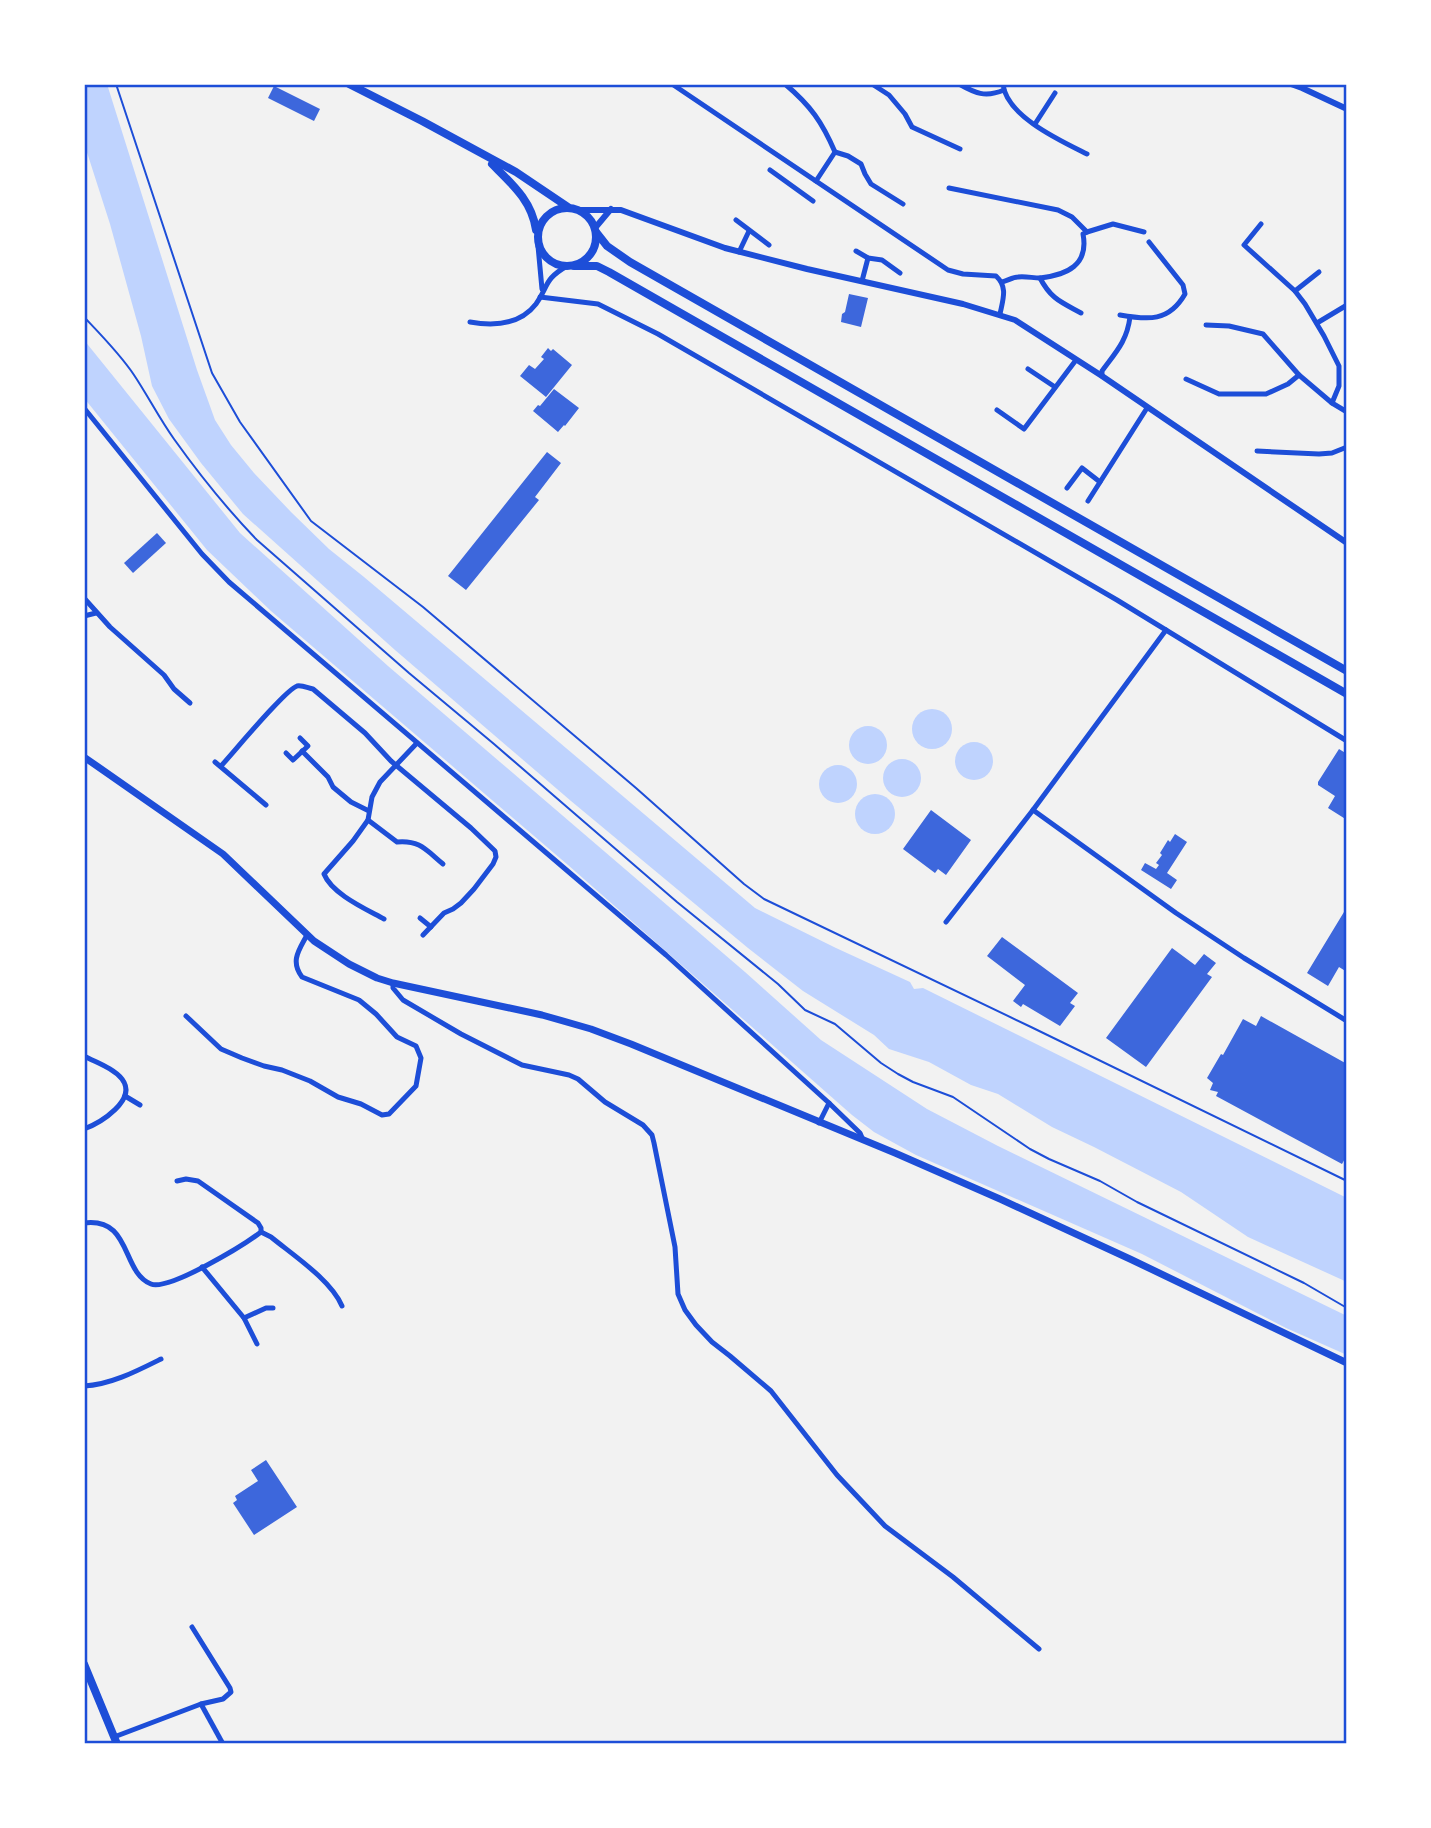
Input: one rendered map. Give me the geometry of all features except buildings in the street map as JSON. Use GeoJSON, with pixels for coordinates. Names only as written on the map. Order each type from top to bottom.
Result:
{"type":"FeatureCollection","features":[{"type":"Feature","properties":{"kind":"main road"},"geometry":{"type":"LineString","coordinates":[[349,84],[516,172],[568,207]]}},
{"type":"Feature","properties":{"kind":"main road"},"geometry":{"type":"LineString","coordinates":[[485,156],[522,195],[535,222],[538,242],[551,261],[558,265],[597,266],[609,272],[1347,694]]}},
{"type":"Feature","properties":{"kind":"main road"},"geometry":{"type":"LineString","coordinates":[[538,242],[541,220],[552,210],[560,207],[578,210],[586,215],[607,246],[630,262],[1347,671]]}},
{"type":"Feature","properties":{"kind":"main road"},"geometry":{"type":"LineString","coordinates":[[570,266],[582,263],[593,252],[597,239],[595,230]]}},
{"type":"Feature","properties":{"kind":"main road"},"geometry":{"type":"LineString","coordinates":[[84,757],[223,854],[307,935],[349,964],[377,978],[542,1015],[591,1029],[863,1140],[1055,1224],[1347,1363]]}},
{"type":"Feature","properties":{"kind":"main road"},"geometry":{"type":"LineString","coordinates":[[84,1664],[115,1740]]}},
{"type":"Feature","properties":{"kind":"street"},"geometry":{"type":"LineString","coordinates":[[672,84],[948,270],[963,274],[996,276],[1002,282],[1004,294],[1000,314]]}},
{"type":"Feature","properties":{"kind":"street"},"geometry":{"type":"LineString","coordinates":[[785,84],[803,99],[819,120],[835,152],[861,164],[871,184],[902,204]]}},
{"type":"Feature","properties":{"kind":"street"},"geometry":{"type":"LineString","coordinates":[[872,84],[889,95],[912,127],[960,149]]}},
{"type":"Feature","properties":{"kind":"street"},"geometry":{"type":"LineString","coordinates":[[959,84],[979,95],[998,93],[1003,87],[1010,102],[1046,133],[1087,154]]}},
{"type":"Feature","properties":{"kind":"street"},"geometry":{"type":"LineString","coordinates":[[1291,84],[1347,109]]}},
{"type":"Feature","properties":{"kind":"street"},"geometry":{"type":"LineString","coordinates":[[1035,124],[1055,93]]}},
{"type":"Feature","properties":{"kind":"street"},"geometry":{"type":"LineString","coordinates":[[816,181],[835,152]]}},
{"type":"Feature","properties":{"kind":"street"},"geometry":{"type":"LineString","coordinates":[[770,170],[813,201]]}},
{"type":"Feature","properties":{"kind":"street"},"geometry":{"type":"LineString","coordinates":[[791,185],[802,172]]}},
{"type":"Feature","properties":{"kind":"street"},"geometry":{"type":"LineString","coordinates":[[949,188],[1058,210],[1072,217],[1087,232]]}},
{"type":"Feature","properties":{"kind":"street"},"geometry":{"type":"LineString","coordinates":[[595,230],[611,209]]}},
{"type":"Feature","properties":{"kind":"street"},"geometry":{"type":"LineString","coordinates":[[578,210],[621,210],[725,248],[1000,314],[1015,320],[1347,543]]}},
{"type":"Feature","properties":{"kind":"street"},"geometry":{"type":"LineString","coordinates":[[736,220],[769,245]]}},
{"type":"Feature","properties":{"kind":"street"},"geometry":{"type":"LineString","coordinates":[[1002,282],[1018,277],[1040,278],[1067,272],[1076,266],[1083,254],[1083,234],[1087,232],[1113,224],[1144,232]]}},
{"type":"Feature","properties":{"kind":"street"},"geometry":{"type":"LineString","coordinates":[[1261,225],[1244,245],[1295,291],[1317,323],[1339,366],[1339,386],[1332,402]]}},
{"type":"Feature","properties":{"kind":"street"},"geometry":{"type":"LineString","coordinates":[[740,252],[749,231]]}},
{"type":"Feature","properties":{"kind":"street"},"geometry":{"type":"LineString","coordinates":[[538,242],[541,295]]}},
{"type":"Feature","properties":{"kind":"street"},"geometry":{"type":"LineString","coordinates":[[1120,316],[1154,319],[1168,313],[1181,302],[1185,294],[1183,285],[1149,242]]}},
{"type":"Feature","properties":{"kind":"street"},"geometry":{"type":"LineString","coordinates":[[856,251],[868,258],[882,260],[900,273]]}},
{"type":"Feature","properties":{"kind":"street"},"geometry":{"type":"LineString","coordinates":[[862,281],[868,258]]}},
{"type":"Feature","properties":{"kind":"street"},"geometry":{"type":"LineString","coordinates":[[470,322],[497,325],[519,318],[529,311],[551,277],[570,266]]}},
{"type":"Feature","properties":{"kind":"street"},"geometry":{"type":"LineString","coordinates":[[1295,291],[1319,272]]}},
{"type":"Feature","properties":{"kind":"street"},"geometry":{"type":"LineString","coordinates":[[1040,278],[1048,292],[1081,313]]}},
{"type":"Feature","properties":{"kind":"street"},"geometry":{"type":"LineString","coordinates":[[541,295],[598,304],[658,334],[1117,600],[1347,741]]}},
{"type":"Feature","properties":{"kind":"street"},"geometry":{"type":"LineString","coordinates":[[1317,323],[1347,305]]}},
{"type":"Feature","properties":{"kind":"street"},"geometry":{"type":"LineString","coordinates":[[1102,376],[1102,371],[1124,343],[1130,317]]}},
{"type":"Feature","properties":{"kind":"street"},"geometry":{"type":"LineString","coordinates":[[1206,325],[1229,326],[1263,334],[1299,375],[1347,412]]}},
{"type":"Feature","properties":{"kind":"street"},"geometry":{"type":"LineString","coordinates":[[997,410],[1024,429],[1076,360]]}},
{"type":"Feature","properties":{"kind":"street"},"geometry":{"type":"LineString","coordinates":[[1028,369],[1055,387]]}},
{"type":"Feature","properties":{"kind":"street"},"geometry":{"type":"LineString","coordinates":[[1186,379],[1219,394],[1266,394],[1299,375]]}},
{"type":"Feature","properties":{"kind":"street"},"geometry":{"type":"LineString","coordinates":[[84,408],[210,564],[666,955],[829,1103],[860,1133],[863,1140]]}},
{"type":"Feature","properties":{"kind":"street"},"geometry":{"type":"LineString","coordinates":[[1088,501],[1147,408]]}},
{"type":"Feature","properties":{"kind":"street"},"geometry":{"type":"LineString","coordinates":[[1257,451],[1319,454],[1332,453],[1347,447]]}},
{"type":"Feature","properties":{"kind":"street"},"geometry":{"type":"LineString","coordinates":[[1067,488],[1082,468],[1100,481]]}},
{"type":"Feature","properties":{"kind":"street"},"geometry":{"type":"LineString","coordinates":[[84,598],[96,613],[164,675],[174,690],[190,703]]}},
{"type":"Feature","properties":{"kind":"street"},"geometry":{"type":"LineString","coordinates":[[84,616],[96,613]]}},
{"type":"Feature","properties":{"kind":"street"},"geometry":{"type":"LineString","coordinates":[[946,922],[1166,630]]}},
{"type":"Feature","properties":{"kind":"street"},"geometry":{"type":"LineString","coordinates":[[266,805],[218,764],[283,697],[296,687],[313,689],[495,851],[496,858],[474,889],[423,935]]}},
{"type":"Feature","properties":{"kind":"street"},"geometry":{"type":"LineString","coordinates":[[286,753],[293,760],[308,746],[300,738]]}},
{"type":"Feature","properties":{"kind":"street"},"geometry":{"type":"LineString","coordinates":[[384,919],[336,890],[327,883],[324,874],[368,820],[372,797],[380,782],[417,743]]}},
{"type":"Feature","properties":{"kind":"street"},"geometry":{"type":"LineString","coordinates":[[302,751],[328,777],[333,787],[351,802],[369,811]]}},
{"type":"Feature","properties":{"kind":"street"},"geometry":{"type":"LineString","coordinates":[[1033,810],[1176,913],[1347,1021]]}},
{"type":"Feature","properties":{"kind":"street"},"geometry":{"type":"LineString","coordinates":[[368,820],[397,842],[410,841],[418,844],[443,864]]}},
{"type":"Feature","properties":{"kind":"street"},"geometry":{"type":"LineString","coordinates":[[420,918],[430,927]]}},
{"type":"Feature","properties":{"kind":"street"},"geometry":{"type":"LineString","coordinates":[[186,1016],[220,1049],[282,1070],[382,1115],[389,1114],[416,1086],[421,1058],[416,1046],[397,1037],[359,1000],[302,977],[295,964],[307,935]]}},
{"type":"Feature","properties":{"kind":"street"},"geometry":{"type":"LineString","coordinates":[[393,983],[397,995],[423,1014],[522,1065],[578,1079],[605,1102],[648,1130],[654,1143],[675,1247],[678,1294],[695,1325],[771,1391],[837,1475],[885,1526],[953,1577],[1039,1649]]}},
{"type":"Feature","properties":{"kind":"street"},"geometry":{"type":"LineString","coordinates":[[84,1056],[113,1071],[127,1088],[125,1096],[105,1119],[84,1129]]}},
{"type":"Feature","properties":{"kind":"street"},"geometry":{"type":"LineString","coordinates":[[125,1096],[140,1105]]}},
{"type":"Feature","properties":{"kind":"street"},"geometry":{"type":"LineString","coordinates":[[819,1123],[829,1103]]}},
{"type":"Feature","properties":{"kind":"street"},"geometry":{"type":"LineString","coordinates":[[177,1181],[198,1181],[258,1223],[261,1232]]}},
{"type":"Feature","properties":{"kind":"street"},"geometry":{"type":"LineString","coordinates":[[84,1223],[105,1225],[124,1245],[138,1275],[152,1284],[162,1285],[202,1267],[261,1232]]}},
{"type":"Feature","properties":{"kind":"street"},"geometry":{"type":"LineString","coordinates":[[261,1232],[271,1237],[327,1283],[342,1306]]}},
{"type":"Feature","properties":{"kind":"street"},"geometry":{"type":"LineString","coordinates":[[202,1267],[244,1318],[257,1343]]}},
{"type":"Feature","properties":{"kind":"street"},"geometry":{"type":"LineString","coordinates":[[244,1318],[266,1308],[273,1308]]}},
{"type":"Feature","properties":{"kind":"street"},"geometry":{"type":"LineString","coordinates":[[84,1386],[112,1380],[160,1359]]}},
{"type":"Feature","properties":{"kind":"street"},"geometry":{"type":"LineString","coordinates":[[115,1740],[201,1704],[223,1699],[231,1692],[192,1627]]}},
{"type":"Feature","properties":{"kind":"street"},"geometry":{"type":"LineString","coordinates":[[201,1704],[223,1744]]}},
{"type":"Feature","properties":{"kind":"path"},"geometry":{"type":"LineString","coordinates":[[116,84],[212,373],[240,422],[311,521],[423,607],[764,899],[1347,1181]]}},
{"type":"Feature","properties":{"kind":"path"},"geometry":{"type":"LineString","coordinates":[[84,317],[119,354],[176,442],[257,540],[677,902],[778,984],[805,1010],[835,1024],[898,1074],[953,1097],[1030,1149],[1304,1283],[1347,1308]]}},
{"type":"Feature","properties":{"kind":"water"},"geometry":{"type":"Polygon","coordinates":[[[84,84],[107,84],[215,420],[254,473],[329,549],[755,908],[910,982],[914,989],[923,988],[1347,1198],[1347,1282],[1248,1237],[1181,1192],[1052,1127],[998,1094],[971,1085],[929,1062],[889,1049],[874,1035],[803,991],[571,801],[395,650],[243,514],[169,419],[152,386],[110,224],[84,143],[84,84]]]}},
{"type":"Feature","properties":{"kind":"water"},"geometry":{"type":"Polygon","coordinates":[[[84,340],[240,533],[388,666],[821,1040],[927,1109],[1347,1316],[1347,1355],[1286,1328],[1142,1254],[916,1155],[874,1132],[852,1115],[568,865],[271,611],[207,550],[84,398],[84,340]]]}},
{"type":"Feature","properties":{"kind":"water"},"geometry":{"type":"Polygon","coordinates":[[[932,709],[946,715],[952,729],[946,743],[932,749],[918,743],[912,729],[918,715],[932,709]]]}},
{"type":"Feature","properties":{"kind":"water"},"geometry":{"type":"Polygon","coordinates":[[[868,726],[882,731],[887,745],[882,759],[868,764],[854,759],[849,745],[854,731],[868,726]]]}},
{"type":"Feature","properties":{"kind":"water"},"geometry":{"type":"Polygon","coordinates":[[[974,742],[988,747],[993,761],[988,775],[974,780],[960,775],[955,761],[960,747],[974,742]]]}},
{"type":"Feature","properties":{"kind":"water"},"geometry":{"type":"Polygon","coordinates":[[[902,759],[916,764],[921,778],[916,792],[902,797],[888,792],[883,778],[888,764],[902,759]]]}},
{"type":"Feature","properties":{"kind":"water"},"geometry":{"type":"Polygon","coordinates":[[[838,765],[852,770],[857,784],[852,798],[838,803],[824,798],[819,784],[824,770],[838,765]]]}},
{"type":"Feature","properties":{"kind":"water"},"geometry":{"type":"Polygon","coordinates":[[[875,794],[889,800],[895,814],[889,828],[875,834],[861,828],[855,814],[861,800],[875,794]]]}}]}
